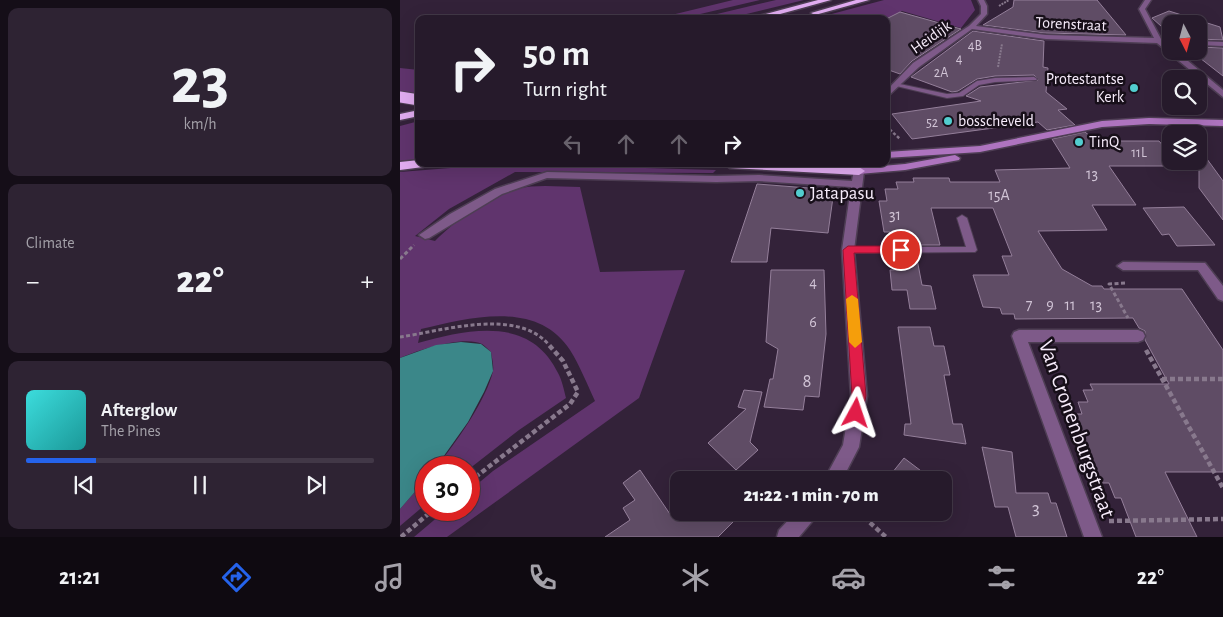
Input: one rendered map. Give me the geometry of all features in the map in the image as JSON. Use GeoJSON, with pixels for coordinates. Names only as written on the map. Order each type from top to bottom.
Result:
{"type":"FeatureCollection","features":[{"type":"Feature","properties":{"kind":"highway"},"geometry":{"type":"LineString","coordinates":[[767,15],[827,0]]}},
{"type":"Feature","properties":{"kind":"highway"},"geometry":{"type":"LineString","coordinates":[[810,14],[865,0]]}},
{"type":"Feature","properties":{"kind":"highway"},"geometry":{"type":"LineString","coordinates":[[400,97],[415,99]]}},
{"type":"Feature","properties":{"kind":"highway"},"geometry":{"type":"LineString","coordinates":[[400,104],[415,101]]}},
{"type":"Feature","properties":{"kind":"highway"},"geometry":{"type":"LineString","coordinates":[[400,117],[415,114]]}},
{"type":"Feature","properties":{"kind":"highway"},"geometry":{"type":"LineString","coordinates":[[400,166],[415,164]]}},
{"type":"Feature","properties":{"kind":"main road"},"geometry":{"type":"LineString","coordinates":[[890,155],[980,149],[1102,124],[1158,121],[1223,123]]}},
{"type":"Feature","properties":{"kind":"main road"},"geometry":{"type":"LineString","coordinates":[[860,167],[905,167],[957,158],[980,149]]}},
{"type":"Feature","properties":{"kind":"street","name":"Heidijk"},"geometry":{"type":"LineString","coordinates":[[890,91],[916,65],[971,27],[984,14],[984,6],[981,0]]}},
{"type":"Feature","properties":{"kind":"street"},"geometry":{"type":"LineString","coordinates":[[1148,0],[1142,9],[1159,41],[1223,94]]}},
{"type":"Feature","properties":{"kind":"street","name":"Torenstraat"},"geometry":{"type":"LineString","coordinates":[[971,27],[1004,33],[1046,37],[1159,41]]}},
{"type":"Feature","properties":{"kind":"street"},"geometry":{"type":"LineString","coordinates":[[1208,43],[1223,44]]}},
{"type":"Feature","properties":{"kind":"street"},"geometry":{"type":"LineString","coordinates":[[838,471],[851,447],[859,396],[848,250],[856,184],[860,167]]}},
{"type":"Feature","properties":{"kind":"street"},"geometry":{"type":"LineString","coordinates":[[425,235],[504,188],[547,175],[716,180],[759,178],[856,184]]}},
{"type":"Feature","properties":{"kind":"street"},"geometry":{"type":"LineString","coordinates":[[1123,266],[1201,266],[1223,296]]}},
{"type":"Feature","properties":{"kind":"street","name":"Van Cronenburgstraat"},"geometry":{"type":"LineString","coordinates":[[1093,537],[1019,336],[1138,336]]}},
{"type":"Feature","properties":{"kind":"street"},"geometry":{"type":"LineString","coordinates":[[786,537],[801,521]]}},
{"type":"Feature","properties":{"kind":"lane"},"geometry":{"type":"LineString","coordinates":[[895,85],[947,96],[961,95],[977,83],[995,80],[1034,79]]}},
{"type":"Feature","properties":{"kind":"lane"},"geometry":{"type":"LineString","coordinates":[[848,250],[972,250],[962,218]]}},
{"type":"Feature","properties":{"kind":"path"},"geometry":{"type":"LineString","coordinates":[[995,80],[1004,33]]}},
{"type":"Feature","properties":{"kind":"path"},"geometry":{"type":"LineString","coordinates":[[1123,266],[1134,283],[1109,284],[1223,488]]}},
{"type":"Feature","properties":{"kind":"path"},"geometry":{"type":"LineString","coordinates":[[400,336],[481,323],[518,324],[553,346],[571,373],[578,392],[570,404],[480,474]]}},
{"type":"Feature","properties":{"kind":"path"},"geometry":{"type":"LineString","coordinates":[[1162,379],[1223,379]]}},
{"type":"Feature","properties":{"kind":"path"},"geometry":{"type":"LineString","coordinates":[[1087,521],[1223,519]]}},
{"type":"Feature","properties":{"kind":"path"},"geometry":{"type":"LineString","coordinates":[[401,537],[420,521]]}},
{"type":"Feature","properties":{"kind":"path"},"geometry":{"type":"LineString","coordinates":[[868,521],[886,537]]}},
{"type":"Feature","properties":{"kind":"shaded area"},"geometry":{"type":"Polygon","coordinates":[[[733,0],[760,0],[696,15],[671,15],[733,0]]]}},
{"type":"Feature","properties":{"kind":"shaded area"},"geometry":{"type":"Polygon","coordinates":[[[776,0],[804,0],[742,15],[713,15],[776,0]]]}},
{"type":"Feature","properties":{"kind":"shaded area"},"geometry":{"type":"Polygon","coordinates":[[[884,0],[971,0],[975,10],[961,28],[902,11],[890,17],[890,15],[828,15],[884,0]]]}},
{"type":"Feature","properties":{"kind":"shaded area"},"geometry":{"type":"Polygon","coordinates":[[[400,68],[415,70],[415,94],[400,93],[400,68]]]}},
{"type":"Feature","properties":{"kind":"shaded area"},"geometry":{"type":"Polygon","coordinates":[[[415,122],[415,159],[400,161],[400,126],[415,122]]]}},
{"type":"Feature","properties":{"kind":"shaded area"},"geometry":{"type":"Polygon","coordinates":[[[463,167],[610,167],[716,170],[713,173],[515,172],[449,209],[415,236],[435,241],[473,209],[506,192],[532,187],[580,187],[600,272],[685,270],[639,398],[480,513],[480,482],[595,401],[580,369],[570,350],[556,334],[540,324],[521,318],[481,317],[421,329],[418,343],[477,331],[515,334],[531,342],[546,354],[558,373],[566,398],[519,430],[480,460],[480,456],[445,456],[477,408],[490,382],[493,371],[491,352],[482,344],[464,341],[418,351],[400,358],[400,172],[463,167]]]}},
{"type":"Feature","properties":{"kind":"shaded area"},"geometry":{"type":"Polygon","coordinates":[[[461,342],[481,344],[491,352],[493,371],[468,422],[444,456],[415,456],[415,492],[400,509],[400,358],[436,345],[461,342]]]}},
{"type":"Feature","properties":{"kind":"shaded area"},"geometry":{"type":"Polygon","coordinates":[[[415,492],[415,513],[400,526],[400,509],[415,492]]]}},
{"type":"Feature","properties":{"kind":"shaded area"},"geometry":{"type":"Polygon","coordinates":[[[433,521],[469,521],[447,537],[414,537],[433,521]]]}},
{"type":"Feature","properties":{"kind":"building"},"geometry":{"type":"Polygon","coordinates":[[[1014,0],[1097,0],[1126,35],[1044,33],[983,25],[1013,7],[1014,0]]]}},
{"type":"Feature","properties":{"kind":"building"},"geometry":{"type":"Polygon","coordinates":[[[1169,11],[1182,15],[1162,15],[1162,27],[1152,18],[1169,11]]]}},
{"type":"Feature","properties":{"kind":"building"},"geometry":{"type":"Polygon","coordinates":[[[900,12],[961,29],[912,61],[900,74],[890,70],[890,17],[900,12]]]}},
{"type":"Feature","properties":{"kind":"building"},"geometry":{"type":"Polygon","coordinates":[[[1208,23],[1220,27],[1223,40],[1208,39],[1208,23]]]}},
{"type":"Feature","properties":{"kind":"building"},"geometry":{"type":"Polygon","coordinates":[[[973,31],[1044,41],[1043,67],[1048,68],[1046,92],[1067,109],[1058,110],[1075,125],[1047,130],[1038,122],[912,139],[892,114],[981,101],[966,96],[980,87],[1038,80],[1034,75],[995,76],[977,79],[958,91],[952,92],[911,77],[973,31]]]}},
{"type":"Feature","properties":{"kind":"building"},"geometry":{"type":"Polygon","coordinates":[[[1208,47],[1223,48],[1223,76],[1203,60],[1208,60],[1208,47]]]}},
{"type":"Feature","properties":{"kind":"building"},"geometry":{"type":"Polygon","coordinates":[[[1085,132],[1096,141],[1159,141],[1162,144],[1162,166],[1109,166],[1136,205],[1092,205],[1107,230],[1038,231],[1062,269],[1092,286],[1102,286],[1104,289],[1182,289],[1223,350],[1223,472],[1165,472],[1197,537],[1136,537],[1121,498],[1115,498],[1109,483],[1101,483],[1075,414],[1082,414],[1078,402],[1088,402],[1083,390],[1093,390],[1090,384],[1169,384],[1145,340],[1145,331],[1139,328],[1133,318],[1015,319],[1014,314],[1002,314],[1000,308],[983,307],[973,275],[1009,275],[1002,256],[1012,256],[993,208],[931,208],[940,245],[892,245],[890,232],[884,232],[879,201],[887,201],[885,189],[898,189],[896,182],[914,182],[913,178],[949,178],[950,182],[1000,182],[995,170],[1070,168],[1052,139],[1085,132]]]}},
{"type":"Feature","properties":{"kind":"building"},"geometry":{"type":"Polygon","coordinates":[[[1207,159],[1223,181],[1223,220],[1199,188],[1199,170],[1207,170],[1207,159]]]}},
{"type":"Feature","properties":{"kind":"building"},"geometry":{"type":"Polygon","coordinates":[[[757,184],[834,190],[828,233],[771,228],[767,262],[731,262],[757,184]]]}},
{"type":"Feature","properties":{"kind":"building"},"geometry":{"type":"Polygon","coordinates":[[[1184,207],[1215,245],[1177,246],[1169,234],[1162,235],[1143,208],[1184,207]]]}},
{"type":"Feature","properties":{"kind":"building"},"geometry":{"type":"Polygon","coordinates":[[[916,254],[922,285],[931,286],[936,309],[910,309],[907,290],[892,290],[890,270],[896,270],[894,255],[916,254]]]}},
{"type":"Feature","properties":{"kind":"building"},"geometry":{"type":"Polygon","coordinates":[[[771,270],[824,270],[826,334],[819,397],[805,396],[803,410],[764,407],[770,379],[773,379],[778,349],[766,342],[771,270]]]}},
{"type":"Feature","properties":{"kind":"building"},"geometry":{"type":"Polygon","coordinates":[[[898,327],[930,327],[934,346],[944,346],[950,375],[944,375],[953,424],[962,424],[966,444],[904,435],[905,424],[911,424],[898,327]]]}},
{"type":"Feature","properties":{"kind":"building"},"geometry":{"type":"Polygon","coordinates":[[[744,390],[762,392],[750,442],[758,450],[736,470],[708,443],[746,409],[738,407],[744,390]]]}},
{"type":"Feature","properties":{"kind":"building"},"geometry":{"type":"Polygon","coordinates":[[[982,447],[1012,452],[1016,493],[1048,493],[1051,503],[1056,503],[1067,537],[1016,537],[1008,507],[995,507],[982,447]]]}},
{"type":"Feature","properties":{"kind":"building"},"geometry":{"type":"Polygon","coordinates":[[[904,458],[921,471],[894,471],[904,458]]]}},
{"type":"Feature","properties":{"kind":"building"},"geometry":{"type":"Polygon","coordinates":[[[640,470],[670,514],[670,521],[734,521],[718,537],[605,537],[630,520],[623,508],[635,500],[623,483],[640,470]]]}},
{"type":"Feature","properties":{"kind":"slow traffic"},"geometry":{"type":"LineString","coordinates":[[852,299],[855,342]]}},
{"type":"Feature","properties":{"kind":"place","name":"Protestantse Kerk"},"geometry":{"type":"Point","coordinates":[1134,88]}},
{"type":"Feature","properties":{"kind":"place","name":"bosscheveld"},"geometry":{"type":"Point","coordinates":[948,121]}},
{"type":"Feature","properties":{"kind":"place","name":"TinQ"},"geometry":{"type":"Point","coordinates":[1079,142]}},
{"type":"Feature","properties":{"kind":"place","name":"Jatapasu"},"geometry":{"type":"Point","coordinates":[800,193]}},
{"type":"Feature","properties":{"kind":"route"},"geometry":{"type":"LineString","coordinates":[[856,413],[859,396],[848,250],[901,250]]}}]}
